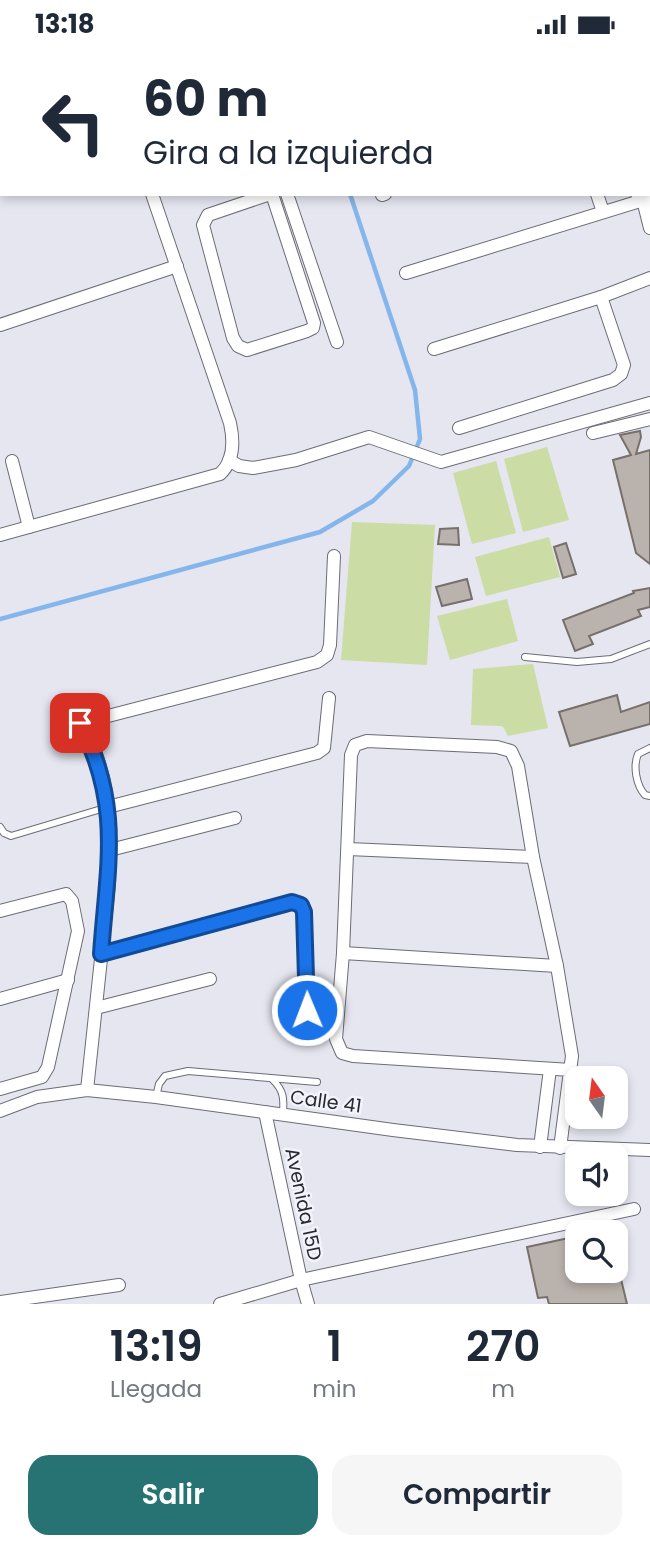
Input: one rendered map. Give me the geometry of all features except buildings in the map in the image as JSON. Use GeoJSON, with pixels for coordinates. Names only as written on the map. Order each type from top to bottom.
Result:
{"type":"FeatureCollection","features":[{"type":"Feature","properties":{"kind":"street"},"geometry":{"type":"LineString","coordinates":[[0,535],[220,474],[229,460],[233,438],[230,423],[153,196]]}},
{"type":"Feature","properties":{"kind":"street"},"geometry":{"type":"LineString","coordinates":[[264,196],[220,209],[208,215],[203,225],[233,338],[238,346],[247,350],[307,331],[313,328],[314,323],[272,196]]}},
{"type":"Feature","properties":{"kind":"street"},"geometry":{"type":"LineString","coordinates":[[288,196],[337,342]]}},
{"type":"Feature","properties":{"kind":"street"},"geometry":{"type":"LineString","coordinates":[[598,196],[603,212]]}},
{"type":"Feature","properties":{"kind":"street"},"geometry":{"type":"LineString","coordinates":[[406,273],[603,212],[645,203],[650,228]]}},
{"type":"Feature","properties":{"kind":"street"},"geometry":{"type":"LineString","coordinates":[[0,325],[177,266]]}},
{"type":"Feature","properties":{"kind":"street"},"geometry":{"type":"LineString","coordinates":[[434,349],[600,297],[650,278]]}},
{"type":"Feature","properties":{"kind":"street"},"geometry":{"type":"LineString","coordinates":[[458,428],[613,380],[621,374],[624,365],[600,297]]}},
{"type":"Feature","properties":{"kind":"street"},"geometry":{"type":"LineString","coordinates":[[229,460],[239,466],[253,468],[296,460],[369,436],[441,463],[650,404]]}},
{"type":"Feature","properties":{"kind":"street"},"geometry":{"type":"LineString","coordinates":[[593,433],[650,419]]}},
{"type":"Feature","properties":{"kind":"street"},"geometry":{"type":"LineString","coordinates":[[12,461],[29,527]]}},
{"type":"Feature","properties":{"kind":"street"},"geometry":{"type":"LineString","coordinates":[[80,723],[317,662],[327,655],[330,645],[334,556]]}},
{"type":"Feature","properties":{"kind":"street"},"geometry":{"type":"LineString","coordinates":[[108,807],[317,753],[324,748],[329,698]]}},
{"type":"Feature","properties":{"kind":"street"},"geometry":{"type":"LineString","coordinates":[[69,700],[96,756],[108,807],[110,850],[87,1090]]}},
{"type":"Feature","properties":{"kind":"street"},"geometry":{"type":"LineString","coordinates":[[565,1070],[353,1056],[342,1053],[336,1039],[343,953],[351,755],[355,745],[367,741],[497,747],[511,751],[518,766],[533,857],[557,966],[572,1066]]}},
{"type":"Feature","properties":{"kind":"street"},"geometry":{"type":"LineString","coordinates":[[110,850],[235,818]]}},
{"type":"Feature","properties":{"kind":"street"},"geometry":{"type":"LineString","coordinates":[[348,849],[533,857]]}},
{"type":"Feature","properties":{"kind":"street"},"geometry":{"type":"LineString","coordinates":[[0,911],[66,894],[72,901],[78,931],[48,1067],[42,1077],[0,1089]]}},
{"type":"Feature","properties":{"kind":"street"},"geometry":{"type":"LineString","coordinates":[[101,954],[292,902],[301,905],[304,912],[307,1010]]}},
{"type":"Feature","properties":{"kind":"street"},"geometry":{"type":"LineString","coordinates":[[78,931],[103,931]]}},
{"type":"Feature","properties":{"kind":"street"},"geometry":{"type":"LineString","coordinates":[[343,953],[557,966]]}},
{"type":"Feature","properties":{"kind":"street"},"geometry":{"type":"LineString","coordinates":[[96,1008],[210,979]]}},
{"type":"Feature","properties":{"kind":"street"},"geometry":{"type":"LineString","coordinates":[[0,999],[68,980]]}},
{"type":"Feature","properties":{"kind":"street"},"geometry":{"type":"LineString","coordinates":[[540,1147],[550,1069]]}},
{"type":"Feature","properties":{"kind":"street","name":"Calle 41"},"geometry":{"type":"LineString","coordinates":[[0,1111],[37,1097],[87,1090],[283,1114],[393,1131],[540,1147],[650,1150]]}},
{"type":"Feature","properties":{"kind":"street","name":"Avenida 15D"},"geometry":{"type":"LineString","coordinates":[[265,1112],[308,1304]]}},
{"type":"Feature","properties":{"kind":"street"},"geometry":{"type":"LineString","coordinates":[[560,1148],[565,1116]]}},
{"type":"Feature","properties":{"kind":"street"},"geometry":{"type":"LineString","coordinates":[[220,1304],[301,1280],[634,1209]]}},
{"type":"Feature","properties":{"kind":"street"},"geometry":{"type":"LineString","coordinates":[[0,1302],[119,1285]]}},
{"type":"Feature","properties":{"kind":"lane"},"geometry":{"type":"LineString","coordinates":[[525,657],[577,662],[611,659],[650,644]]}},
{"type":"Feature","properties":{"kind":"lane"},"geometry":{"type":"LineString","coordinates":[[650,748],[638,754],[635,762],[640,789],[650,796]]}},
{"type":"Feature","properties":{"kind":"lane"},"geometry":{"type":"LineString","coordinates":[[1,831],[11,836],[108,807]]}},
{"type":"Feature","properties":{"kind":"lane"},"geometry":{"type":"LineString","coordinates":[[156,1097],[159,1084],[165,1076],[188,1071],[317,1082]]}},
{"type":"Feature","properties":{"kind":"lane"},"geometry":{"type":"LineString","coordinates":[[273,1080],[281,1088],[284,1098],[283,1114]]}},
{"type":"Feature","properties":{"kind":"green space"},"geometry":{"type":"Polygon","coordinates":[[[547,447],[569,520],[523,532],[504,459],[547,447]]]}},
{"type":"Feature","properties":{"kind":"green space"},"geometry":{"type":"Polygon","coordinates":[[[496,461],[516,533],[472,544],[453,473],[496,461]]]}},
{"type":"Feature","properties":{"kind":"green space"},"geometry":{"type":"Polygon","coordinates":[[[352,522],[435,525],[427,665],[341,660],[352,522]]]}},
{"type":"Feature","properties":{"kind":"green space"},"geometry":{"type":"Polygon","coordinates":[[[549,537],[560,577],[486,596],[475,557],[549,537]]]}},
{"type":"Feature","properties":{"kind":"green space"},"geometry":{"type":"Polygon","coordinates":[[[507,599],[518,641],[450,660],[437,616],[507,599]]]}},
{"type":"Feature","properties":{"kind":"green space"},"geometry":{"type":"Polygon","coordinates":[[[533,664],[548,728],[508,736],[501,726],[471,725],[473,669],[533,664]]]}},
{"type":"Feature","properties":{"kind":"waterway"},"geometry":{"type":"LineString","coordinates":[[0,619],[320,532],[373,501],[409,466],[420,439],[415,390],[351,196]]}},
{"type":"Feature","properties":{"kind":"route"},"geometry":{"type":"LineString","coordinates":[[80,723],[96,756],[108,807],[109,884],[101,954],[292,902],[301,905],[304,912],[307,1010]]}}]}
